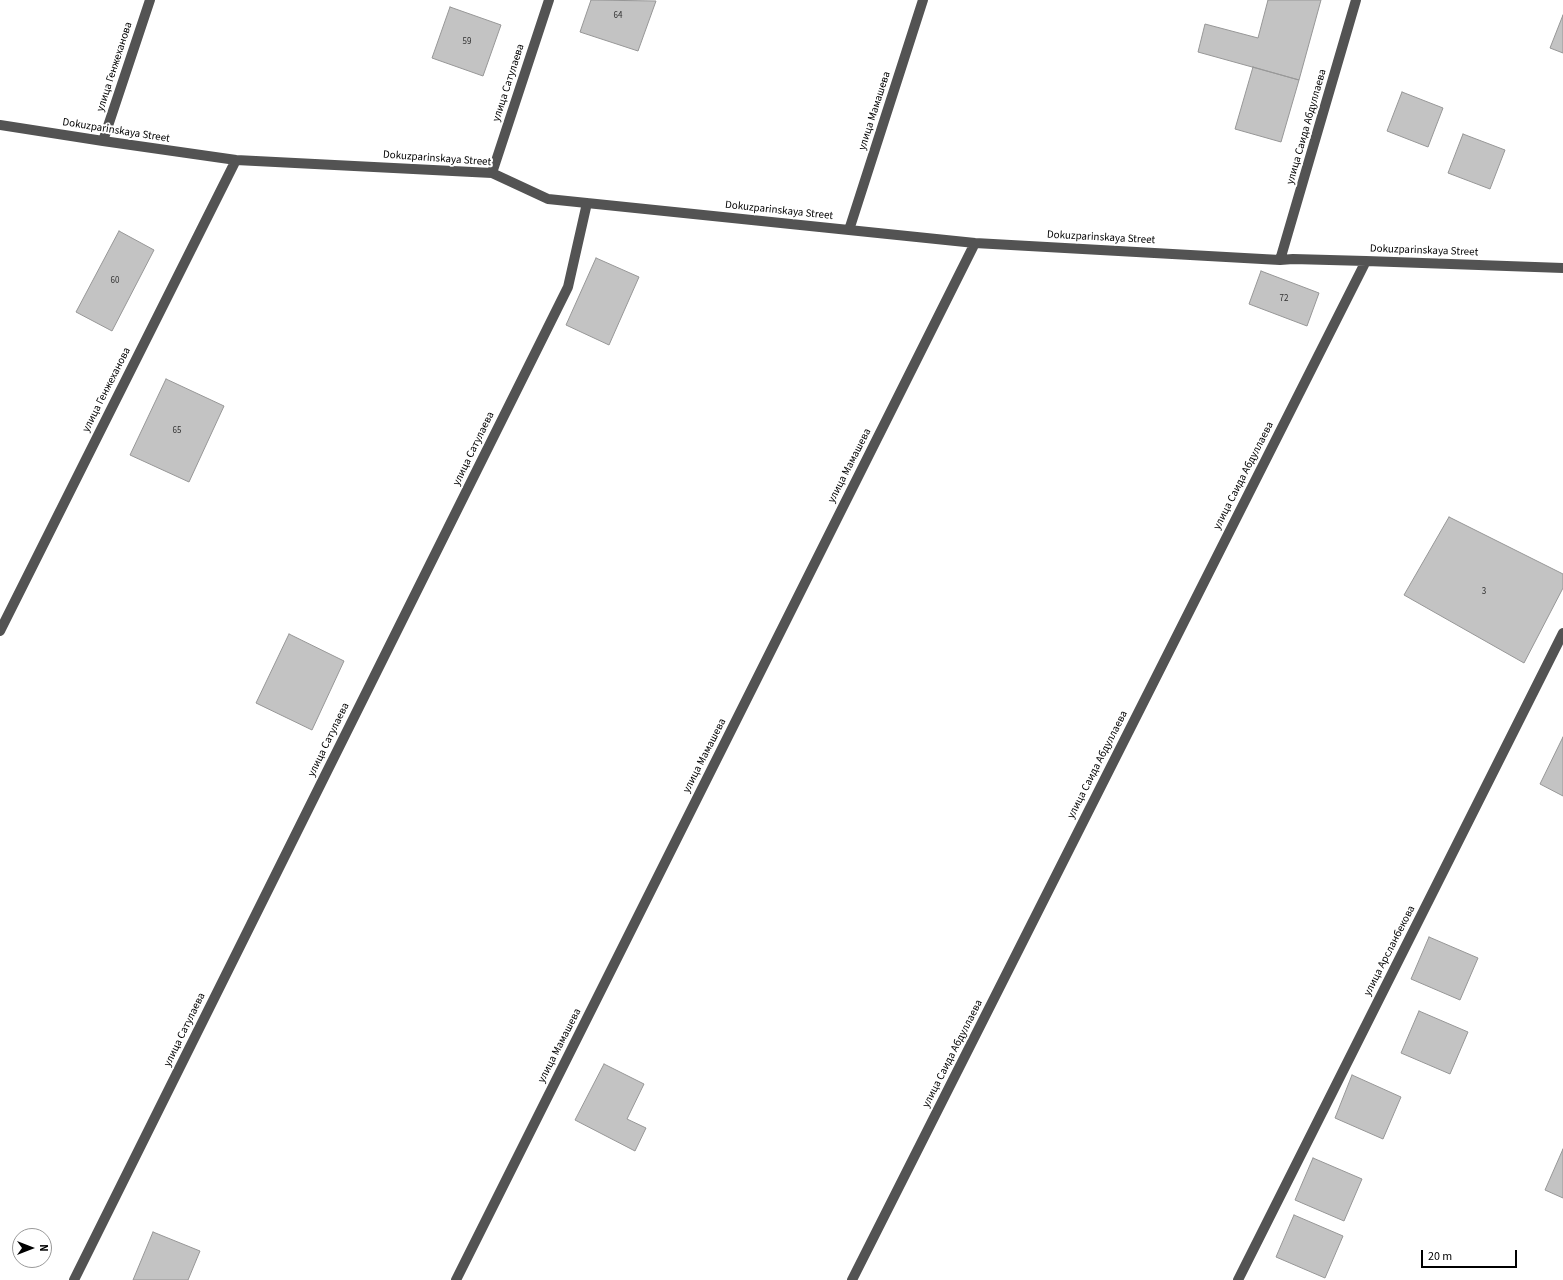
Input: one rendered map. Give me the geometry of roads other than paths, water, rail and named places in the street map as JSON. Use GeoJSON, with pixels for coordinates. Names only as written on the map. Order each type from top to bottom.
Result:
{"type":"FeatureCollection","features":[{"type":"Feature","properties":{"kind":"street","name":"улица Генжеханова"},"geometry":{"type":"LineString","coordinates":[[103,141],[150,0]]}},
{"type":"Feature","properties":{"kind":"street","name":"улица Сатулаева"},"geometry":{"type":"LineString","coordinates":[[492,174],[548,0]]}},
{"type":"Feature","properties":{"kind":"street","name":"улица Мамашева"},"geometry":{"type":"LineString","coordinates":[[849,230],[923,0]]}},
{"type":"Feature","properties":{"kind":"street","name":"улица Саида Абдуллаева"},"geometry":{"type":"LineString","coordinates":[[1280,260],[1356,0]]}},
{"type":"Feature","properties":{"kind":"street","name":"Dokuzparinskaya Street"},"geometry":{"type":"LineString","coordinates":[[0,125],[236,160],[492,174],[548,199],[975,243],[1280,260],[1366,261],[1563,268]]}},
{"type":"Feature","properties":{"kind":"street","name":"улица Генжеханова"},"geometry":{"type":"LineString","coordinates":[[0,631],[236,160]]}},
{"type":"Feature","properties":{"kind":"street","name":"улица Сатулаева"},"geometry":{"type":"LineString","coordinates":[[74,1280],[568,287],[587,203]]}},
{"type":"Feature","properties":{"kind":"street","name":"улица Мамашева"},"geometry":{"type":"LineString","coordinates":[[456,1280],[975,243]]}},
{"type":"Feature","properties":{"kind":"street","name":"улица Саида Абдуллаева"},"geometry":{"type":"LineString","coordinates":[[852,1280],[1366,261]]}},
{"type":"Feature","properties":{"kind":"street","name":"улица Арсланбекова"},"geometry":{"type":"LineString","coordinates":[[1238,1280],[1563,633]]}}]}
